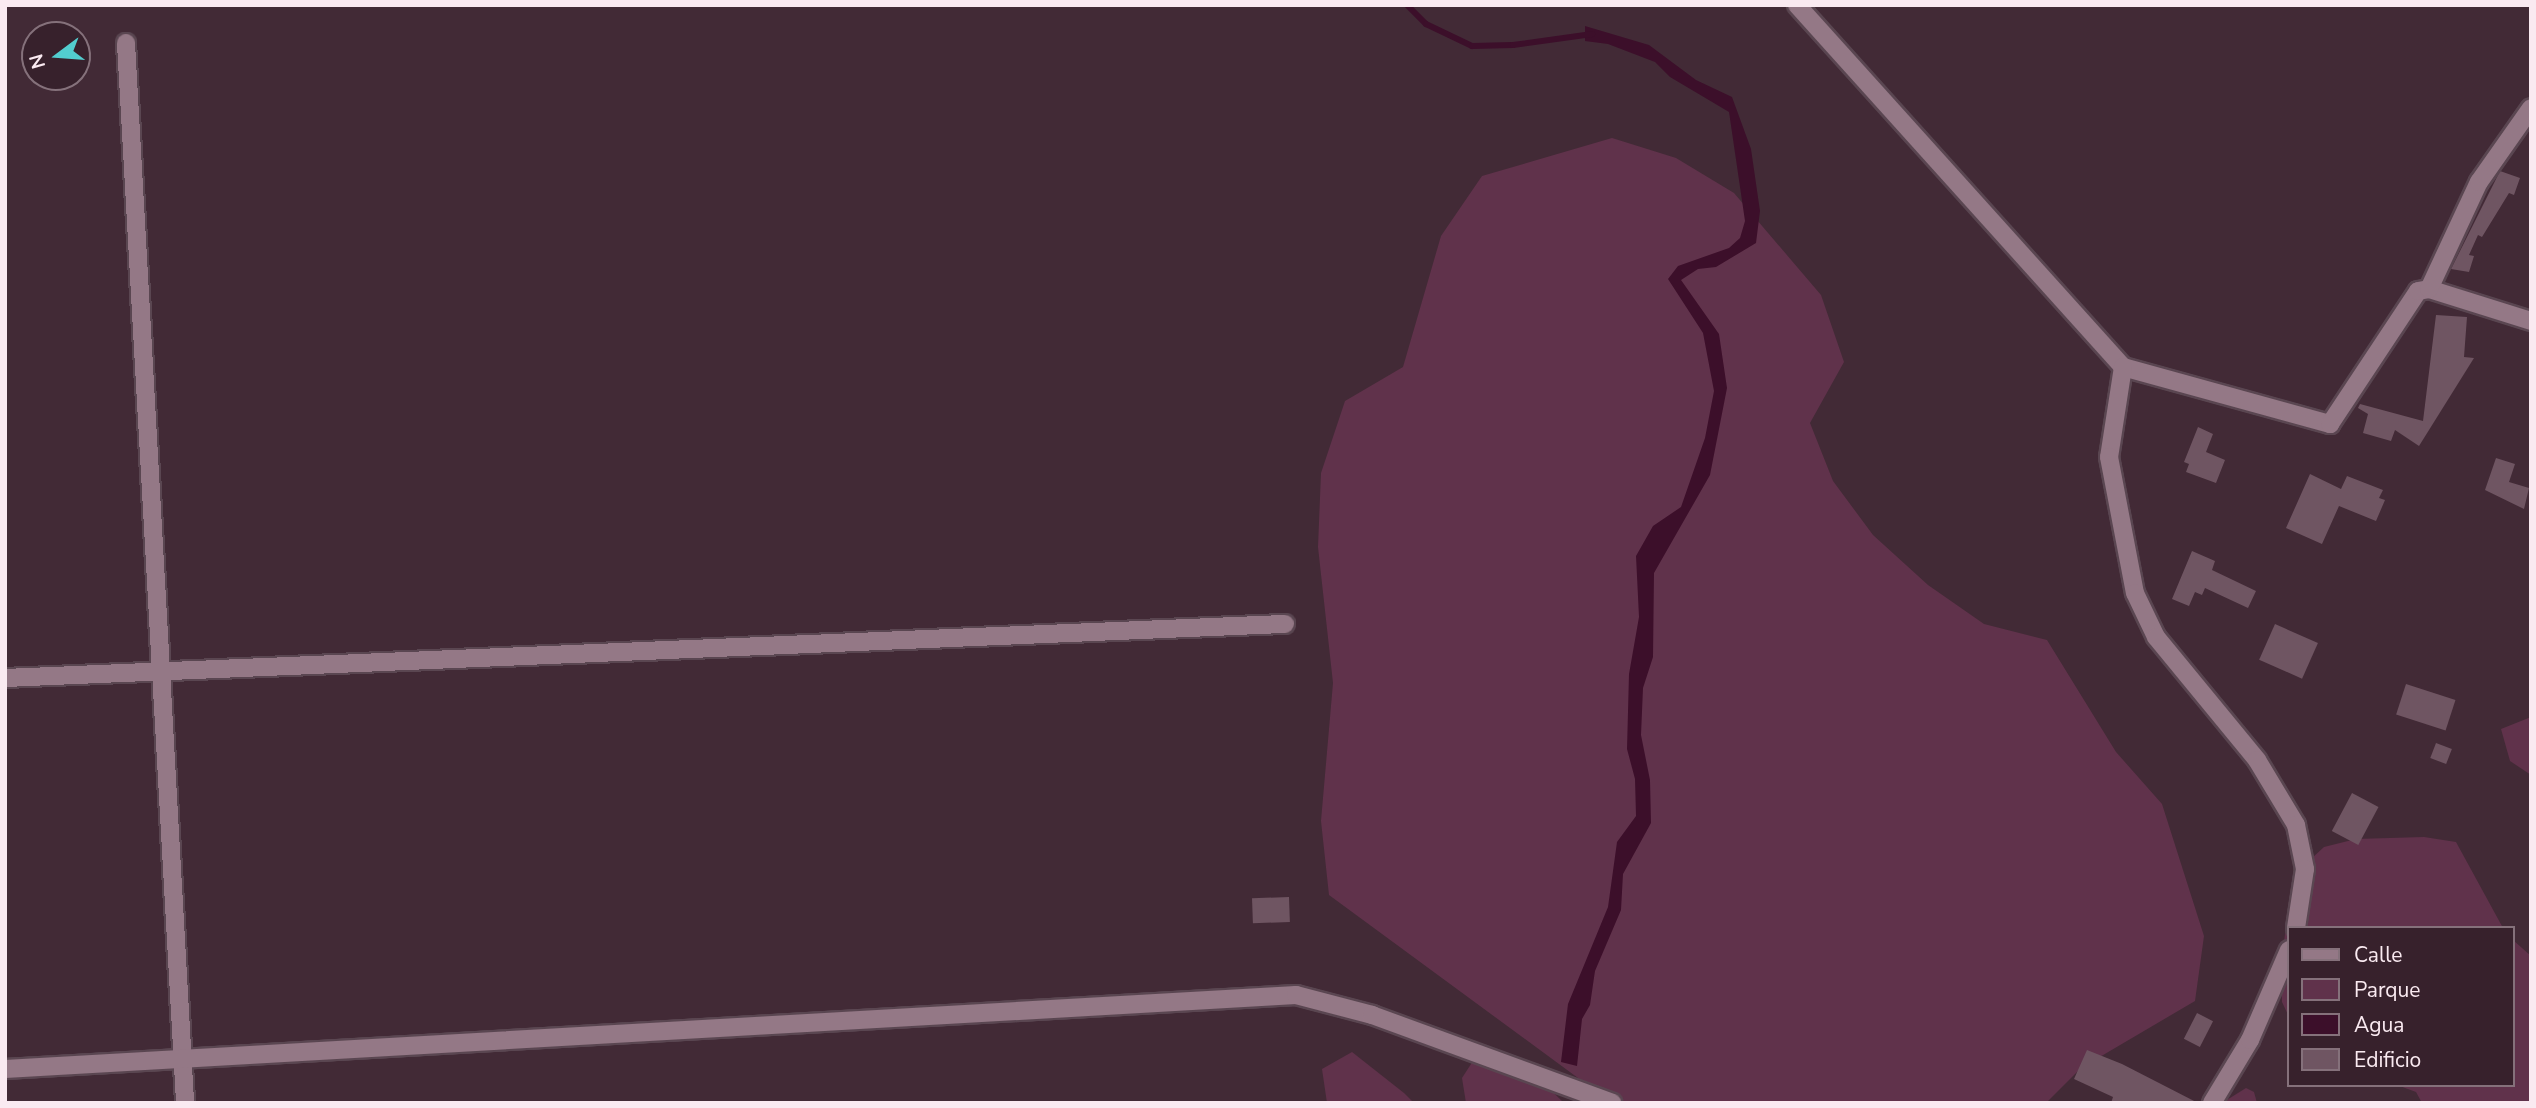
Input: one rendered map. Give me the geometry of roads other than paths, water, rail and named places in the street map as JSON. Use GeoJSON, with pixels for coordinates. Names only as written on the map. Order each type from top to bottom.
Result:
{"type":"FeatureCollection","features":[{"type":"Feature","properties":{"kind":"street"},"geometry":{"type":"LineString","coordinates":[[1797,5],[2123,366],[2330,424],[2418,291],[2429,289],[2531,321]]}},
{"type":"Feature","properties":{"kind":"street"},"geometry":{"type":"LineString","coordinates":[[125,43],[185,1103]]}},
{"type":"Feature","properties":{"kind":"street"},"geometry":{"type":"LineString","coordinates":[[2429,289],[2479,182],[2531,108]]}},
{"type":"Feature","properties":{"kind":"street"},"geometry":{"type":"LineString","coordinates":[[2123,366],[2109,457],[2135,593],[2157,637],[2257,760],[2296,825],[2305,869],[2296,926]]}},
{"type":"Feature","properties":{"kind":"street"},"geometry":{"type":"LineString","coordinates":[[5,678],[1285,624]]}},
{"type":"Feature","properties":{"kind":"street"},"geometry":{"type":"LineString","coordinates":[[2212,1103],[2250,1040],[2288,952]]}},
{"type":"Feature","properties":{"kind":"street"},"geometry":{"type":"LineString","coordinates":[[5,1069],[1296,995],[1373,1015],[1612,1103]]}},
{"type":"Feature","properties":{"kind":"water"},"geometry":{"type":"Polygon","coordinates":[[[1585,26],[1649,45],[1696,80],[1732,97],[1751,149],[1760,211],[1756,243],[1716,267],[1698,269],[1681,280],[1719,334],[1727,388],[1710,475],[1654,573],[1653,657],[1643,688],[1641,735],[1650,780],[1651,823],[1623,874],[1621,910],[1595,971],[1590,1005],[1582,1019],[1577,1066],[1561,1062],[1568,1004],[1608,907],[1617,842],[1636,816],[1635,779],[1627,749],[1629,674],[1639,617],[1636,556],[1653,526],[1681,507],[1705,438],[1714,391],[1703,333],[1668,279],[1678,266],[1729,248],[1740,238],[1745,221],[1729,112],[1670,77],[1655,62],[1608,44],[1585,41],[1585,26]]]}},
{"type":"Feature","properties":{"kind":"waterway"},"geometry":{"type":"LineString","coordinates":[[1407,5],[1426,24],[1472,46],[1513,45],[1592,34]]}}]}
